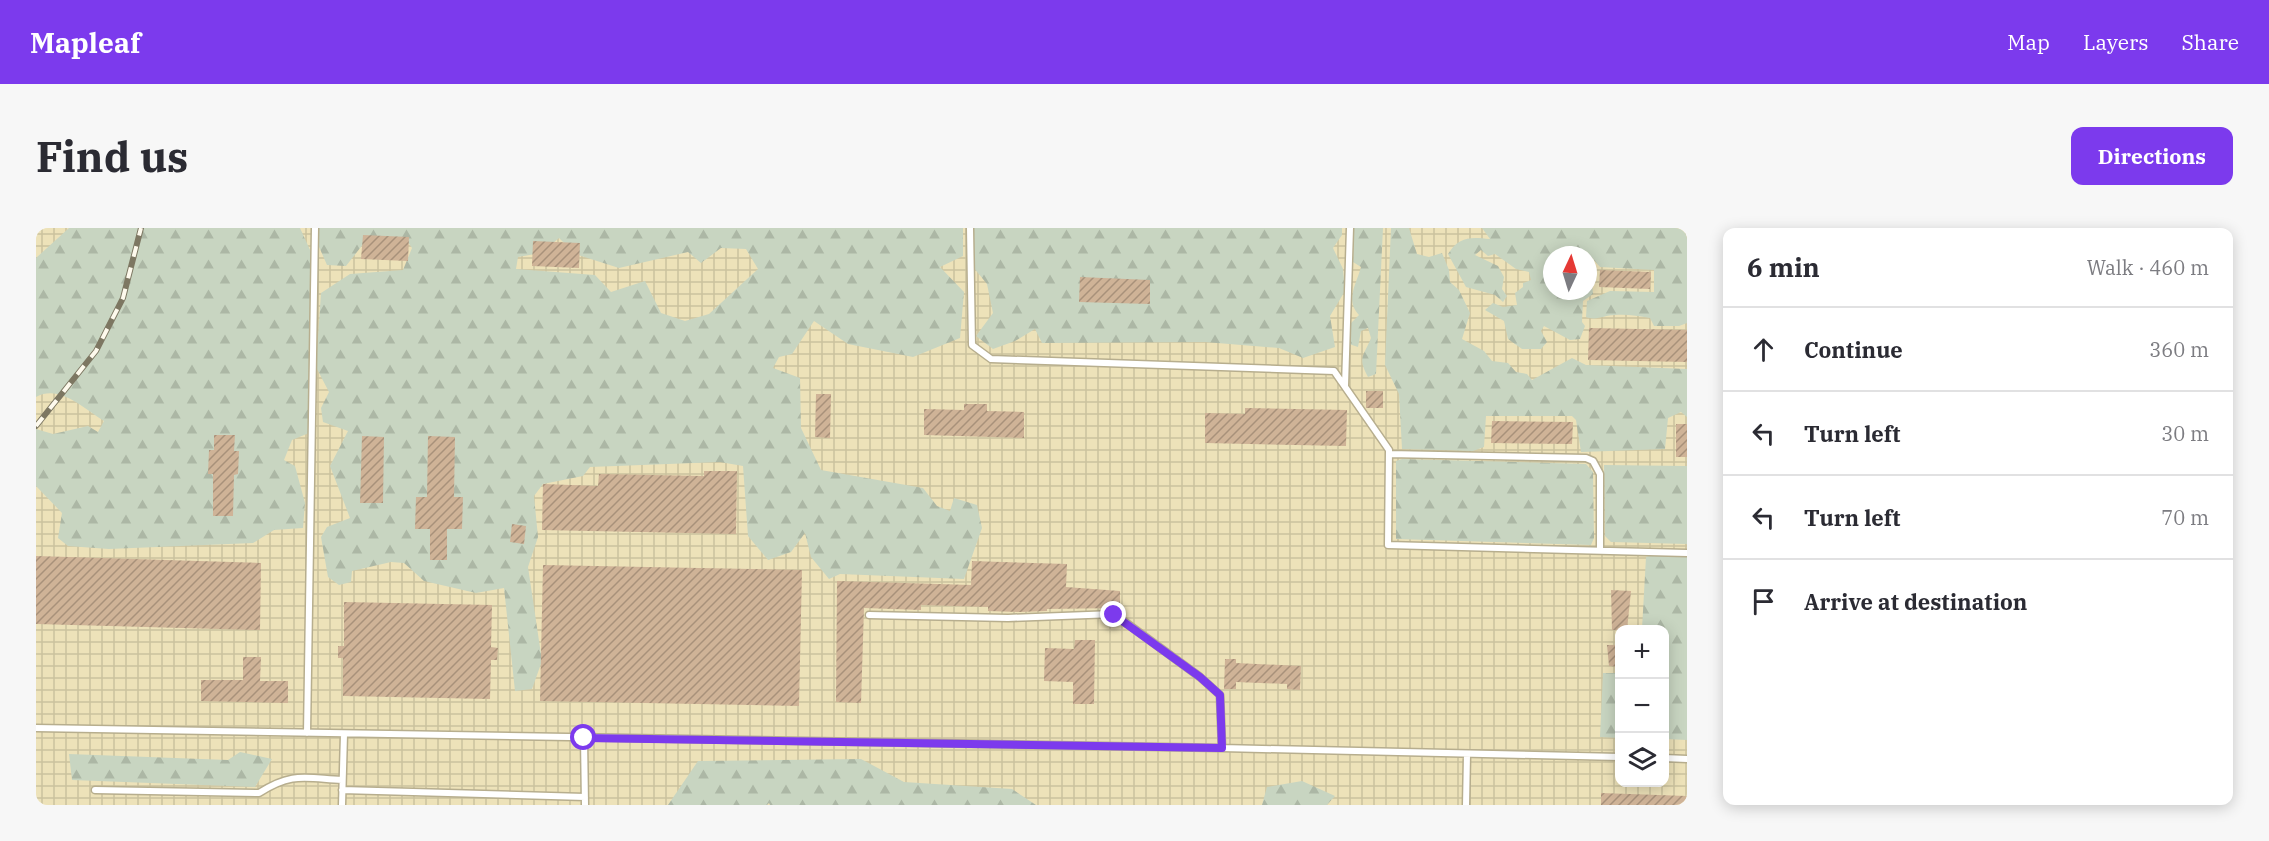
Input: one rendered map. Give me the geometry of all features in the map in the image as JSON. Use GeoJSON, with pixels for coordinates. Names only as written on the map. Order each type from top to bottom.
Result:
{"type":"FeatureCollection","features":[{"type":"Feature","properties":{"kind":"lane"},"geometry":{"type":"LineString","coordinates":[[306,733],[315,228]]}},
{"type":"Feature","properties":{"kind":"lane"},"geometry":{"type":"LineString","coordinates":[[970,228],[972,345],[991,359],[1334,371],[1389,454],[1388,545],[1687,553]]}},
{"type":"Feature","properties":{"kind":"lane"},"geometry":{"type":"LineString","coordinates":[[1345,387],[1350,228]]}},
{"type":"Feature","properties":{"kind":"lane"},"geometry":{"type":"LineString","coordinates":[[1389,454],[1586,458],[1593,461],[1600,474],[1600,550]]}},
{"type":"Feature","properties":{"kind":"lane"},"geometry":{"type":"LineString","coordinates":[[869,615],[1008,618],[1114,615],[1200,677],[1220,695],[1222,748]]}},
{"type":"Feature","properties":{"kind":"lane"},"geometry":{"type":"LineString","coordinates":[[36,728],[1222,748],[1615,758]]}},
{"type":"Feature","properties":{"kind":"lane"},"geometry":{"type":"LineString","coordinates":[[342,805],[344,734]]}},
{"type":"Feature","properties":{"kind":"lane"},"geometry":{"type":"LineString","coordinates":[[584,738],[585,805]]}},
{"type":"Feature","properties":{"kind":"lane"},"geometry":{"type":"LineString","coordinates":[[1466,805],[1467,755]]}},
{"type":"Feature","properties":{"kind":"lane"},"geometry":{"type":"LineString","coordinates":[[1669,758],[1687,759]]}},
{"type":"Feature","properties":{"kind":"lane"},"geometry":{"type":"LineString","coordinates":[[95,790],[258,793],[279,780],[294,777],[342,780]]}},
{"type":"Feature","properties":{"kind":"lane"},"geometry":{"type":"LineString","coordinates":[[342,790],[585,797]]}},
{"type":"Feature","properties":{"kind":"shaded area"},"geometry":{"type":"Polygon","coordinates":[[[36,228],[1687,228],[1687,805],[36,805],[36,228]]]}},
{"type":"Feature","properties":{"kind":"green space"},"geometry":{"type":"Polygon","coordinates":[[[69,228],[300,228],[316,263],[309,433],[292,440],[284,460],[295,466],[305,503],[303,528],[274,530],[253,543],[109,549],[68,546],[58,538],[62,513],[36,486],[36,429],[53,434],[88,426],[98,432],[104,421],[63,396],[45,394],[36,397],[36,258],[69,228]]]}},
{"type":"Feature","properties":{"kind":"green space"},"geometry":{"type":"Polygon","coordinates":[[[317,228],[963,228],[963,256],[940,267],[964,292],[960,338],[913,357],[848,344],[814,321],[792,354],[779,357],[773,368],[800,378],[801,428],[821,470],[923,488],[937,506],[950,511],[954,498],[977,505],[982,528],[964,579],[840,574],[829,579],[811,557],[805,533],[791,552],[768,560],[748,536],[743,466],[720,462],[590,467],[583,476],[543,484],[534,496],[538,537],[528,567],[542,661],[532,689],[515,691],[504,588],[476,593],[424,581],[404,563],[391,562],[352,571],[351,582],[339,585],[328,577],[321,537],[327,527],[350,518],[330,466],[348,431],[323,422],[321,408],[329,392],[316,367],[321,293],[350,274],[403,270],[412,248],[405,238],[368,238],[346,266],[327,265],[316,240],[317,228]],[[559,238],[541,253],[518,257],[516,269],[595,275],[611,292],[645,281],[661,313],[685,321],[709,314],[758,269],[746,249],[721,248],[701,263],[688,252],[619,268],[575,254],[559,238]]]}},
{"type":"Feature","properties":{"kind":"green space"},"geometry":{"type":"Polygon","coordinates":[[[974,228],[1342,228],[1342,235],[1333,248],[1343,269],[1345,291],[1330,316],[1335,347],[1303,358],[1279,348],[1205,342],[1042,343],[1035,329],[1015,341],[993,349],[976,336],[993,313],[987,284],[973,267],[974,228]]]}},
{"type":"Feature","properties":{"kind":"green space"},"geometry":{"type":"Polygon","coordinates":[[[1354,228],[1383,228],[1376,374],[1368,377],[1362,361],[1371,338],[1368,328],[1361,331],[1358,347],[1349,344],[1349,325],[1359,315],[1352,298],[1361,267],[1353,262],[1354,228]]]}},
{"type":"Feature","properties":{"kind":"green space"},"geometry":{"type":"Polygon","coordinates":[[[1391,228],[1409,228],[1417,254],[1429,257],[1442,253],[1449,270],[1450,282],[1459,290],[1470,313],[1462,339],[1484,351],[1492,361],[1508,363],[1516,372],[1527,374],[1532,380],[1572,358],[1586,365],[1687,369],[1687,417],[1681,412],[1668,418],[1665,449],[1581,452],[1576,420],[1572,416],[1486,416],[1484,447],[1473,451],[1402,449],[1399,394],[1385,365],[1391,228]]]}},
{"type":"Feature","properties":{"kind":"green space"},"geometry":{"type":"Polygon","coordinates":[[[1482,228],[1687,228],[1687,323],[1679,326],[1654,326],[1650,318],[1637,316],[1586,317],[1587,301],[1597,300],[1597,297],[1610,291],[1654,292],[1654,270],[1600,267],[1597,264],[1597,246],[1543,246],[1543,300],[1584,300],[1582,322],[1585,326],[1580,339],[1570,340],[1544,326],[1541,331],[1547,342],[1541,349],[1522,349],[1508,339],[1504,321],[1485,310],[1493,303],[1503,307],[1517,305],[1515,293],[1523,287],[1523,283],[1531,280],[1529,272],[1516,269],[1495,254],[1488,256],[1481,250],[1475,255],[1498,266],[1504,277],[1502,289],[1507,296],[1503,302],[1495,295],[1466,287],[1448,254],[1452,248],[1466,239],[1490,239],[1482,228]]]}},
{"type":"Feature","properties":{"kind":"green space"},"geometry":{"type":"Polygon","coordinates":[[[1402,459],[1586,464],[1593,472],[1594,538],[1591,545],[1396,539],[1396,461],[1402,459]]]}},
{"type":"Feature","properties":{"kind":"green space"},"geometry":{"type":"Polygon","coordinates":[[[1604,465],[1687,466],[1687,544],[1611,542],[1605,536],[1604,465]]]}},
{"type":"Feature","properties":{"kind":"green space"},"geometry":{"type":"Polygon","coordinates":[[[1652,555],[1687,557],[1687,740],[1669,739],[1669,625],[1642,625],[1646,557],[1652,555]]]}},
{"type":"Feature","properties":{"kind":"green space"},"geometry":{"type":"Polygon","coordinates":[[[1603,673],[1615,673],[1615,738],[1600,737],[1603,673]]]}},
{"type":"Feature","properties":{"kind":"green space"},"geometry":{"type":"Polygon","coordinates":[[[240,752],[272,759],[255,787],[72,780],[69,754],[228,760],[240,752]]]}},
{"type":"Feature","properties":{"kind":"green space"},"geometry":{"type":"Polygon","coordinates":[[[861,759],[904,782],[1012,789],[1036,805],[770,805],[769,803],[767,805],[668,805],[698,761],[861,759]]]}},
{"type":"Feature","properties":{"kind":"green space"},"geometry":{"type":"Polygon","coordinates":[[[1302,781],[1335,796],[1327,805],[1262,805],[1267,787],[1302,781]]]}},
{"type":"Feature","properties":{"kind":"building"},"geometry":{"type":"Polygon","coordinates":[[[363,235],[409,237],[408,261],[361,259],[363,235]]]}},
{"type":"Feature","properties":{"kind":"building"},"geometry":{"type":"Polygon","coordinates":[[[533,241],[580,243],[579,268],[532,266],[533,241]]]}},
{"type":"Feature","properties":{"kind":"building"},"geometry":{"type":"Polygon","coordinates":[[[1600,270],[1651,272],[1650,289],[1599,287],[1600,270]]]}},
{"type":"Feature","properties":{"kind":"building"},"geometry":{"type":"Polygon","coordinates":[[[1080,277],[1150,280],[1150,304],[1079,302],[1080,277]]]}},
{"type":"Feature","properties":{"kind":"building"},"geometry":{"type":"Polygon","coordinates":[[[1589,328],[1687,330],[1687,362],[1588,360],[1589,328]]]}},
{"type":"Feature","properties":{"kind":"building"},"geometry":{"type":"Polygon","coordinates":[[[1366,391],[1383,391],[1383,408],[1366,408],[1366,391]]]}},
{"type":"Feature","properties":{"kind":"building"},"geometry":{"type":"Polygon","coordinates":[[[816,394],[831,394],[830,438],[815,437],[816,394]]]}},
{"type":"Feature","properties":{"kind":"building"},"geometry":{"type":"Polygon","coordinates":[[[964,404],[987,404],[987,411],[1024,412],[1024,438],[924,435],[924,409],[964,410],[964,404]]]}},
{"type":"Feature","properties":{"kind":"building"},"geometry":{"type":"Polygon","coordinates":[[[1245,408],[1347,410],[1346,446],[1205,443],[1205,413],[1245,414],[1245,408]]]}},
{"type":"Feature","properties":{"kind":"building"},"geometry":{"type":"Polygon","coordinates":[[[1492,421],[1573,422],[1572,444],[1491,443],[1492,421]]]}},
{"type":"Feature","properties":{"kind":"building"},"geometry":{"type":"Polygon","coordinates":[[[1676,424],[1687,424],[1687,457],[1676,457],[1676,424]]]}},
{"type":"Feature","properties":{"kind":"building"},"geometry":{"type":"Polygon","coordinates":[[[214,435],[235,435],[234,451],[239,451],[238,474],[234,475],[233,516],[213,516],[213,474],[208,474],[209,450],[214,450],[214,435]]]}},
{"type":"Feature","properties":{"kind":"building"},"geometry":{"type":"Polygon","coordinates":[[[362,436],[384,437],[383,503],[360,503],[362,436]]]}},
{"type":"Feature","properties":{"kind":"building"},"geometry":{"type":"Polygon","coordinates":[[[428,436],[455,437],[454,497],[463,497],[462,529],[447,529],[447,560],[430,560],[430,529],[415,529],[416,497],[427,497],[428,436]]]}},
{"type":"Feature","properties":{"kind":"building"},"geometry":{"type":"Polygon","coordinates":[[[704,471],[737,471],[736,534],[542,530],[543,484],[598,486],[599,474],[704,476],[704,471]]]}},
{"type":"Feature","properties":{"kind":"building"},"geometry":{"type":"Polygon","coordinates":[[[512,524],[526,526],[524,544],[510,542],[512,524]]]}},
{"type":"Feature","properties":{"kind":"building"},"geometry":{"type":"Polygon","coordinates":[[[36,556],[261,563],[260,630],[36,624],[36,556]]]}},
{"type":"Feature","properties":{"kind":"building"},"geometry":{"type":"Polygon","coordinates":[[[972,561],[1067,564],[1066,587],[1120,591],[1120,608],[1047,609],[1047,611],[1020,612],[988,611],[988,607],[921,605],[921,610],[864,608],[861,703],[836,702],[837,581],[971,585],[972,561]]]}},
{"type":"Feature","properties":{"kind":"building"},"geometry":{"type":"Polygon","coordinates":[[[543,565],[802,570],[799,706],[540,701],[543,565]]]}},
{"type":"Feature","properties":{"kind":"building"},"geometry":{"type":"Polygon","coordinates":[[[1611,590],[1631,591],[1628,625],[1615,625],[1615,630],[1612,630],[1611,590]]]}},
{"type":"Feature","properties":{"kind":"building"},"geometry":{"type":"Polygon","coordinates":[[[344,602],[492,605],[491,647],[498,648],[497,660],[491,660],[490,699],[343,696],[343,658],[338,658],[338,646],[344,646],[344,602]]]}},
{"type":"Feature","properties":{"kind":"building"},"geometry":{"type":"Polygon","coordinates":[[[1075,640],[1095,640],[1094,704],[1073,704],[1073,682],[1044,681],[1045,648],[1074,649],[1075,640]]]}},
{"type":"Feature","properties":{"kind":"building"},"geometry":{"type":"Polygon","coordinates":[[[1607,645],[1615,645],[1615,667],[1609,666],[1607,645]]]}},
{"type":"Feature","properties":{"kind":"building"},"geometry":{"type":"Polygon","coordinates":[[[243,657],[261,657],[260,681],[288,681],[288,703],[201,701],[201,680],[243,680],[243,657]]]}},
{"type":"Feature","properties":{"kind":"building"},"geometry":{"type":"Polygon","coordinates":[[[1225,659],[1236,659],[1236,663],[1301,666],[1300,690],[1287,689],[1287,684],[1236,682],[1236,689],[1224,689],[1225,659]]]}},
{"type":"Feature","properties":{"kind":"building"},"geometry":{"type":"Polygon","coordinates":[[[1601,793],[1687,796],[1687,805],[1601,805],[1601,793]]]}},
{"type":"Feature","properties":{"kind":"railway"},"geometry":{"type":"LineString","coordinates":[[36,426],[96,351],[123,298],[141,228]]}},
{"type":"Feature","properties":{"kind":"route"},"geometry":{"type":"LineString","coordinates":[[584,738],[1222,748],[1220,695],[1200,677],[1114,615]]}}]}
